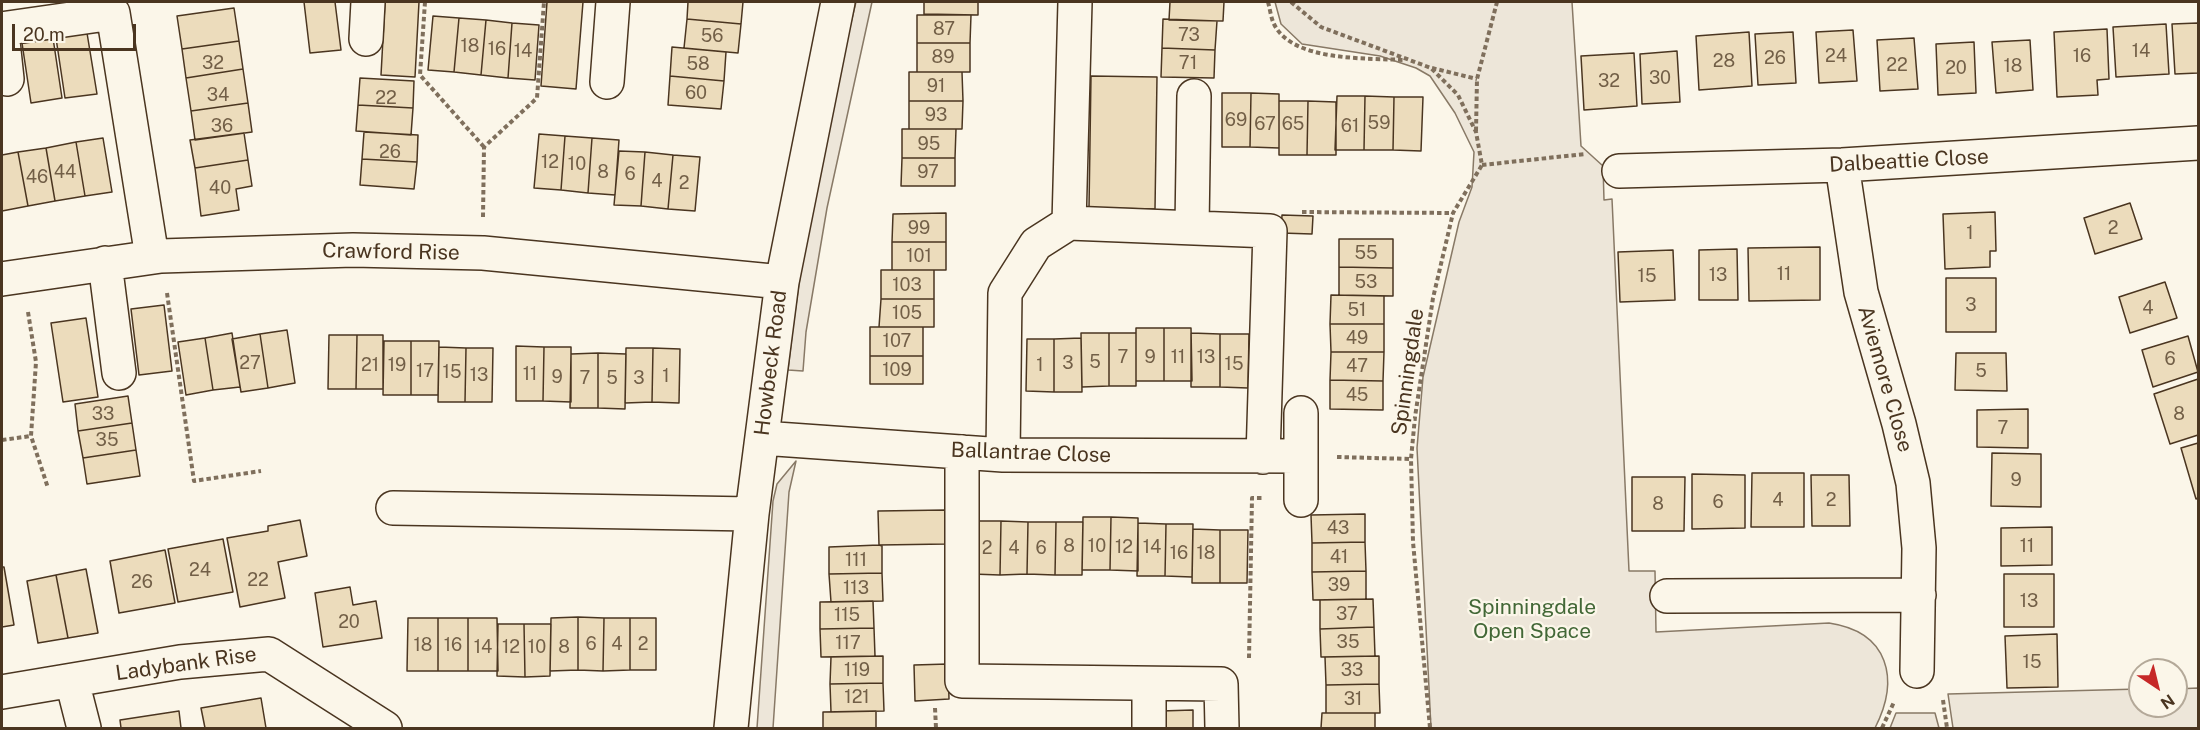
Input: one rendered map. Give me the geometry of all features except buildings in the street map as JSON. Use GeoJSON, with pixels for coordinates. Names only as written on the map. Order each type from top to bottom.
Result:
{"type":"FeatureCollection","features":[{"type":"Feature","properties":{"kind":"street"},"geometry":{"type":"LineString","coordinates":[[366,39],[368,2]]}},
{"type":"Feature","properties":{"kind":"street"},"geometry":{"type":"LineString","coordinates":[[607,82],[614,2]]}},
{"type":"Feature","properties":{"kind":"street","name":"Howbeck Road"},"geometry":{"type":"LineString","coordinates":[[731,729],[752,514],[782,282],[838,2]]}},
{"type":"Feature","properties":{"kind":"street"},"geometry":{"type":"LineString","coordinates":[[1069,223],[1076,2]]}},
{"type":"Feature","properties":{"kind":"street"},"geometry":{"type":"LineString","coordinates":[[7,79],[2,30],[113,13],[156,256]]}},
{"type":"Feature","properties":{"kind":"street"},"geometry":{"type":"LineString","coordinates":[[1192,227],[1194,96]]}},
{"type":"Feature","properties":{"kind":"street","name":"Dalbeattie Close"},"geometry":{"type":"LineString","coordinates":[[1619,171],[1842,165],[2199,143]]}},
{"type":"Feature","properties":{"kind":"street","name":"Aviemore Close"},"geometry":{"type":"LineString","coordinates":[[1842,165],[1861,292],[1913,483],[1919,548],[1919,595],[1907,682]]}},
{"type":"Feature","properties":{"kind":"street"},"geometry":{"type":"LineString","coordinates":[[1003,455],[1005,293],[1036,244],[1069,223],[1270,231],[1263,457]]}},
{"type":"Feature","properties":{"kind":"street","name":"Crawford Rise"},"geometry":{"type":"LineString","coordinates":[[12,277],[156,256],[353,250],[483,254],[782,282]]}},
{"type":"Feature","properties":{"kind":"street"},"geometry":{"type":"LineString","coordinates":[[105,263],[119,373]]}},
{"type":"Feature","properties":{"kind":"street"},"geometry":{"type":"LineString","coordinates":[[1301,413],[1301,500]]}},
{"type":"Feature","properties":{"kind":"street","name":"Ballantrae Close"},"geometry":{"type":"LineString","coordinates":[[762,438],[1003,455],[1301,456]]}},
{"type":"Feature","properties":{"kind":"street"},"geometry":{"type":"LineString","coordinates":[[962,452],[962,681],[1221,684],[1222,729]]}},
{"type":"Feature","properties":{"kind":"street"},"geometry":{"type":"LineString","coordinates":[[393,508],[752,514]]}},
{"type":"Feature","properties":{"kind":"street"},"geometry":{"type":"LineString","coordinates":[[1667,596],[1919,595]]}},
{"type":"Feature","properties":{"kind":"street","name":"Ladybank Rise"},"geometry":{"type":"LineString","coordinates":[[2,692],[180,662],[269,654],[385,729]]}},
{"type":"Feature","properties":{"kind":"street"},"geometry":{"type":"LineString","coordinates":[[72,681],[84,729]]}},
{"type":"Feature","properties":{"kind":"street"},"geometry":{"type":"LineString","coordinates":[[1149,684],[1149,729]]}},
{"type":"Feature","properties":{"kind":"path"},"geometry":{"type":"LineString","coordinates":[[426,2],[420,75],[484,147],[483,254]]}},
{"type":"Feature","properties":{"kind":"path"},"geometry":{"type":"LineString","coordinates":[[484,147],[537,98],[544,2]]}},
{"type":"Feature","properties":{"kind":"path"},"geometry":{"type":"LineString","coordinates":[[1268,2],[1274,25],[1285,37],[1311,53],[1409,61]]}},
{"type":"Feature","properties":{"kind":"path"},"geometry":{"type":"LineString","coordinates":[[1291,2],[1321,27],[1409,61],[1477,79]]}},
{"type":"Feature","properties":{"kind":"path"},"geometry":{"type":"LineString","coordinates":[[1497,2],[1477,79],[1476,132],[1482,165],[1594,153],[1619,171]]}},
{"type":"Feature","properties":{"kind":"path"},"geometry":{"type":"LineString","coordinates":[[1431,68],[1458,95],[1476,132]]}},
{"type":"Feature","properties":{"kind":"path","name":"Spinningdale"},"geometry":{"type":"LineString","coordinates":[[1430,729],[1413,542],[1411,459],[1414,417],[1433,298],[1453,213],[1482,165]]}},
{"type":"Feature","properties":{"kind":"path"},"geometry":{"type":"LineString","coordinates":[[1270,231],[1274,211],[1453,213]]}},
{"type":"Feature","properties":{"kind":"path"},"geometry":{"type":"LineString","coordinates":[[156,256],[194,481],[261,471]]}},
{"type":"Feature","properties":{"kind":"path"},"geometry":{"type":"LineString","coordinates":[[12,277],[36,362],[32,436],[48,488]]}},
{"type":"Feature","properties":{"kind":"path"},"geometry":{"type":"LineString","coordinates":[[2,440],[32,436]]}},
{"type":"Feature","properties":{"kind":"path"},"geometry":{"type":"LineString","coordinates":[[1301,456],[1411,459]]}},
{"type":"Feature","properties":{"kind":"path"},"geometry":{"type":"LineString","coordinates":[[1221,684],[1249,663],[1252,498],[1301,500]]}},
{"type":"Feature","properties":{"kind":"path"},"geometry":{"type":"LineString","coordinates":[[1882,729],[1907,682]]}},
{"type":"Feature","properties":{"kind":"green space"},"geometry":{"type":"Polygon","coordinates":[[[856,2],[872,2],[827,208],[806,332],[803,371],[788,370],[800,277],[816,185],[856,2]]]}},
{"type":"Feature","properties":{"kind":"green space","name":"Spinningdale Open Space"},"geometry":{"type":"Polygon","coordinates":[[[1275,2],[1572,2],[1581,146],[1603,166],[1604,200],[1612,199],[1629,571],[1655,571],[1656,632],[1829,623],[1849,628],[1865,636],[1877,647],[1884,660],[1887,676],[1887,692],[1883,710],[1875,728],[1431,728],[1417,448],[1423,377],[1459,222],[1472,187],[1474,152],[1455,113],[1430,76],[1416,68],[1380,56],[1302,44],[1281,24],[1275,2]]]}},
{"type":"Feature","properties":{"kind":"green space"},"geometry":{"type":"Polygon","coordinates":[[[796,461],[789,492],[773,728],[757,728],[773,501],[777,484],[796,461]]]}},
{"type":"Feature","properties":{"kind":"green space"},"geometry":{"type":"Polygon","coordinates":[[[2188,688],[2198,688],[2198,728],[1953,728],[1948,694],[2128,689],[2128,718],[2188,718],[2188,688]]]}},
{"type":"Feature","properties":{"kind":"green space"},"geometry":{"type":"Polygon","coordinates":[[[1896,713],[1935,713],[1939,728],[1890,728],[1896,713]]]}}]}
